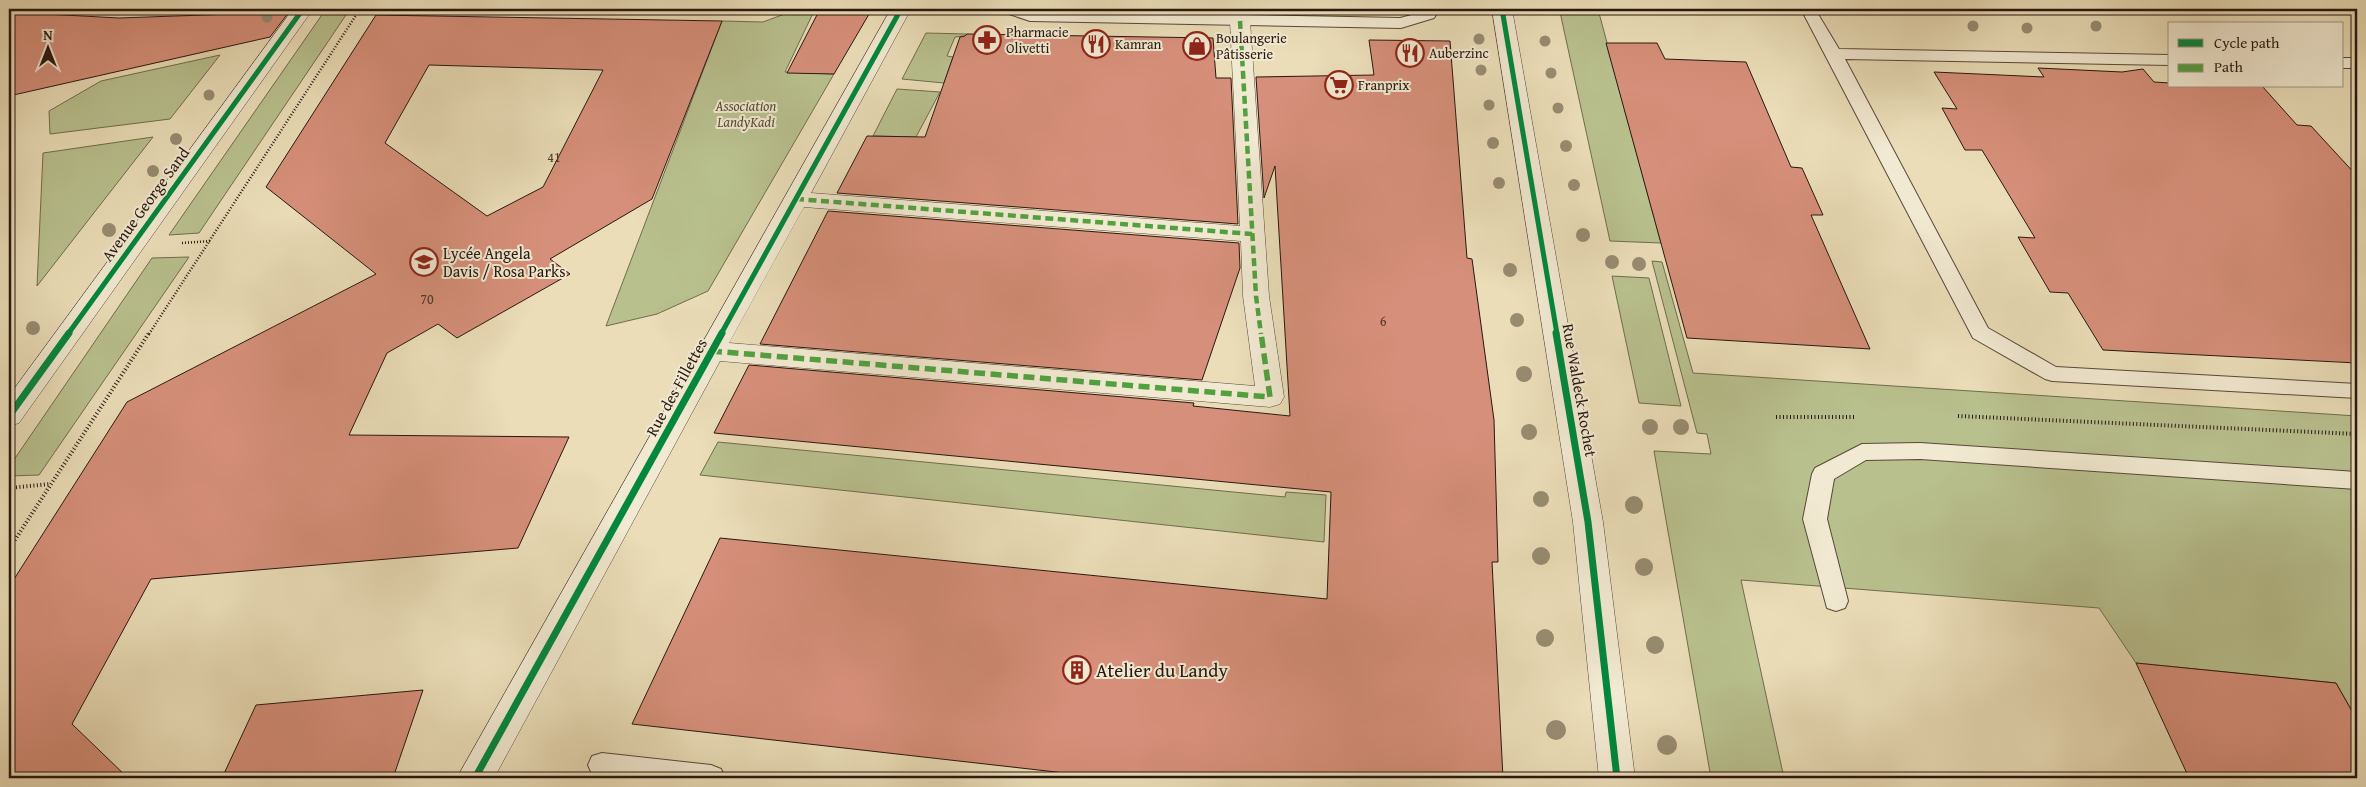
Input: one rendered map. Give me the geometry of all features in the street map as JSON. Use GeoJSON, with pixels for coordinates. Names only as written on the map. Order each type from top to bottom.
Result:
{"type":"FeatureCollection","features":[{"type":"Feature","properties":{"kind":"street","name":"Avenue George Sand"},"geometry":{"type":"LineString","coordinates":[[10,411],[303,9]]}},
{"type":"Feature","properties":{"kind":"street","name":"Rue des Fillettes"},"geometry":{"type":"LineString","coordinates":[[475,778],[901,9]]}},
{"type":"Feature","properties":{"kind":"street","name":"Rue Waldeck Rochet"},"geometry":{"type":"LineString","coordinates":[[1502,9],[1588,522],[1617,778]]}},
{"type":"Feature","properties":{"kind":"street"},"geometry":{"type":"LineString","coordinates":[[712,351],[1270,397],[1256,296],[1240,21]]}},
{"type":"Feature","properties":{"kind":"street"},"geometry":{"type":"LineString","coordinates":[[796,198],[1252,234]]}},
{"type":"Feature","properties":{"kind":"lane"},"geometry":{"type":"LineString","coordinates":[[1008,9],[1030,16],[1401,23],[1429,15],[1432,9]]}},
{"type":"Feature","properties":{"kind":"lane"},"geometry":{"type":"LineString","coordinates":[[1808,9],[1834,54],[1980,333],[2052,374],[2357,391]]}},
{"type":"Feature","properties":{"kind":"lane"},"geometry":{"type":"LineString","coordinates":[[1834,54],[2168,60]]}},
{"type":"Feature","properties":{"kind":"lane"},"geometry":{"type":"LineString","coordinates":[[2344,63],[2357,63]]}},
{"type":"Feature","properties":{"kind":"lane"},"geometry":{"type":"LineString","coordinates":[[1836,601],[1814,519],[1823,474],[1862,452],[1920,451],[2357,481]]}},
{"type":"Feature","properties":{"kind":"lane"},"geometry":{"type":"LineString","coordinates":[[602,765],[711,778]]}},
{"type":"Feature","properties":{"kind":"path"},"geometry":{"type":"LineString","coordinates":[[9,549],[360,9]]}},
{"type":"Feature","properties":{"kind":"path"},"geometry":{"type":"LineString","coordinates":[[1949,416],[1987,416],[2357,434]]}},
{"type":"Feature","properties":{"kind":"path"},"geometry":{"type":"LineString","coordinates":[[1776,418],[1862,417]]}},
{"type":"Feature","properties":{"kind":"path"},"geometry":{"type":"LineString","coordinates":[[9,488],[50,484]]}},
{"type":"Feature","properties":{"kind":"green space"},"geometry":{"type":"Polygon","coordinates":[[[326,9],[350,9],[199,233],[169,235],[326,9]]]}},
{"type":"Feature","properties":{"kind":"green space","name":"Association LandyKadi"},"geometry":{"type":"Polygon","coordinates":[[[798,9],[815,9],[785,72],[834,74],[708,291],[657,314],[606,326],[722,21],[763,22],[798,9]]]}},
{"type":"Feature","properties":{"kind":"green space"},"geometry":{"type":"Polygon","coordinates":[[[1560,12],[1599,13],[1661,243],[1610,241],[1560,12]]]}},
{"type":"Feature","properties":{"kind":"green space"},"geometry":{"type":"Polygon","coordinates":[[[926,33],[967,34],[955,37],[947,56],[953,57],[944,83],[902,79],[926,33]]]}},
{"type":"Feature","properties":{"kind":"green space"},"geometry":{"type":"Polygon","coordinates":[[[220,55],[170,119],[50,134],[49,111],[101,81],[220,55]]]}},
{"type":"Feature","properties":{"kind":"green space"},"geometry":{"type":"Polygon","coordinates":[[[897,89],[940,92],[916,137],[873,136],[897,89]]]}},
{"type":"Feature","properties":{"kind":"green space"},"geometry":{"type":"Polygon","coordinates":[[[153,137],[37,286],[43,153],[153,137]]]}},
{"type":"Feature","properties":{"kind":"green space"},"geometry":{"type":"Polygon","coordinates":[[[189,257],[39,475],[9,476],[9,467],[152,258],[189,257]]]}},
{"type":"Feature","properties":{"kind":"green space"},"geometry":{"type":"Polygon","coordinates":[[[1652,261],[1662,262],[1693,373],[2357,416],[2357,720],[2336,683],[2136,663],[2099,608],[1741,580],[1784,778],[1711,778],[1654,451],[1711,454],[1707,434],[1697,433],[1652,261]]]}},
{"type":"Feature","properties":{"kind":"green space"},"geometry":{"type":"Polygon","coordinates":[[[1612,276],[1649,278],[1681,406],[1639,403],[1612,276]]]}},
{"type":"Feature","properties":{"kind":"green space"},"geometry":{"type":"Polygon","coordinates":[[[718,442],[1285,497],[1286,492],[1326,495],[1324,542],[700,475],[718,442]]]}},
{"type":"Feature","properties":{"kind":"building"},"geometry":{"type":"Polygon","coordinates":[[[820,9],[872,9],[834,74],[787,73],[820,9]]]}},
{"type":"Feature","properties":{"kind":"building"},"geometry":{"type":"Polygon","coordinates":[[[9,12],[119,18],[289,12],[270,37],[9,96],[9,12]]]}},
{"type":"Feature","properties":{"kind":"building","name":"Lycée Angela Davis / Rosa Parks"},"geometry":{"type":"Polygon","coordinates":[[[376,15],[722,21],[652,199],[550,259],[570,274],[457,338],[438,324],[387,353],[349,435],[569,437],[518,548],[151,579],[72,724],[128,778],[9,778],[9,587],[127,402],[376,274],[266,187],[376,15]],[[429,65],[385,143],[487,216],[543,187],[603,70],[429,65]]]}},
{"type":"Feature","properties":{"kind":"building"},"geometry":{"type":"Polygon","coordinates":[[[967,34],[1213,38],[1216,78],[1231,78],[1238,224],[837,193],[867,136],[925,137],[960,37],[967,34]]]}},
{"type":"Feature","properties":{"kind":"building"},"geometry":{"type":"Polygon","coordinates":[[[1369,40],[1450,41],[1467,258],[1472,259],[1494,420],[1498,562],[1492,562],[1503,778],[1109,778],[632,724],[720,538],[1327,599],[1331,492],[714,433],[749,365],[1194,403],[1193,406],[1290,416],[1275,166],[1264,198],[1256,77],[1374,75],[1369,40]]]}},
{"type":"Feature","properties":{"kind":"building"},"geometry":{"type":"Polygon","coordinates":[[[1606,43],[1657,43],[1665,59],[1746,62],[1791,167],[1802,168],[1823,215],[1811,215],[1870,349],[1687,338],[1606,43]]]}},
{"type":"Feature","properties":{"kind":"building"},"geometry":{"type":"Polygon","coordinates":[[[2038,68],[2122,72],[2143,69],[2154,82],[2168,83],[2168,88],[2264,88],[2297,125],[2311,126],[2357,176],[2357,363],[2103,350],[2068,293],[2050,292],[2018,237],[2035,238],[1982,150],[1965,150],[1942,108],[1957,109],[1934,72],[2044,77],[2038,68]]]}},
{"type":"Feature","properties":{"kind":"building"},"geometry":{"type":"Polygon","coordinates":[[[828,211],[1239,243],[1240,268],[1202,380],[760,344],[828,211]]]}},
{"type":"Feature","properties":{"kind":"building"},"geometry":{"type":"Polygon","coordinates":[[[2136,663],[2336,683],[2357,720],[2357,778],[2189,778],[2136,663]]]}},
{"type":"Feature","properties":{"kind":"building"},"geometry":{"type":"Polygon","coordinates":[[[423,690],[393,778],[222,778],[256,705],[423,690]]]}},
{"type":"Feature","properties":{"kind":"marked path"},"geometry":{"type":"LineString","coordinates":[[711,351],[1270,397],[1256,296],[1240,21]]}},
{"type":"Feature","properties":{"kind":"marked path"},"geometry":{"type":"LineString","coordinates":[[796,199],[1252,234]]}},
{"type":"Feature","properties":{"kind":"cycle path"},"geometry":{"type":"LineString","coordinates":[[9,416],[303,9]]}},
{"type":"Feature","properties":{"kind":"cycle path"},"geometry":{"type":"LineString","coordinates":[[475,778],[901,9]]}},
{"type":"Feature","properties":{"kind":"cycle path"},"geometry":{"type":"LineString","coordinates":[[1502,9],[1588,522],[1617,778]]}},
{"type":"Feature","properties":{"kind":"place","name":"Pharmacie Olivetti"},"geometry":{"type":"Point","coordinates":[987,40]}},
{"type":"Feature","properties":{"kind":"place","name":"Kamran"},"geometry":{"type":"Point","coordinates":[1096,44]}},
{"type":"Feature","properties":{"kind":"place","name":"Boulangerie Pâtisserie"},"geometry":{"type":"Point","coordinates":[1197,46]}},
{"type":"Feature","properties":{"kind":"place","name":"Auberzinc"},"geometry":{"type":"Point","coordinates":[1410,53]}},
{"type":"Feature","properties":{"kind":"place","name":"Franprix"},"geometry":{"type":"Point","coordinates":[1339,85]}},
{"type":"Feature","properties":{"kind":"place","name":"Lycée Angela Davis / Rosa Parks"},"geometry":{"type":"Point","coordinates":[424,262]}},
{"type":"Feature","properties":{"kind":"place","name":"Atelier du Landy"},"geometry":{"type":"Point","coordinates":[1077,670]}}]}
